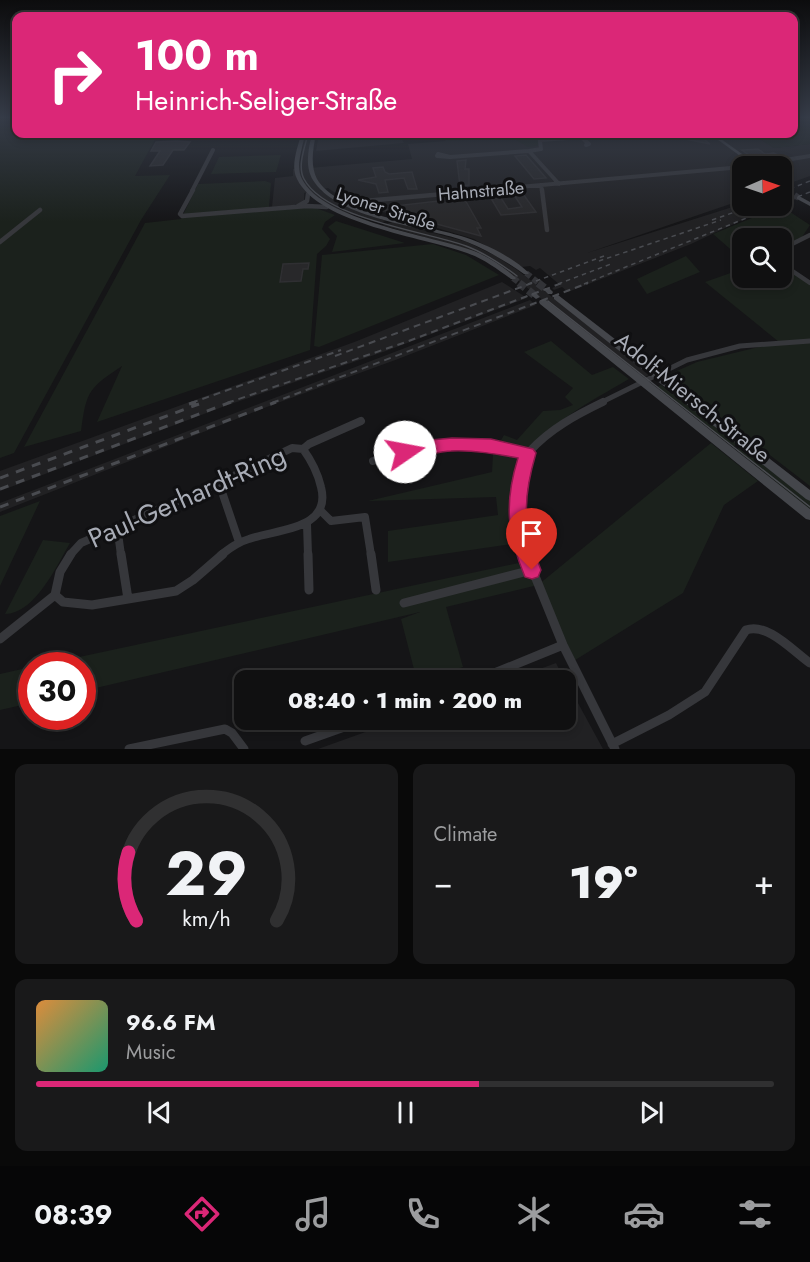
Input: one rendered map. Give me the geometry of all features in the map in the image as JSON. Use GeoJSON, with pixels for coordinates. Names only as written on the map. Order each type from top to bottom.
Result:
{"type":"FeatureCollection","features":[{"type":"Feature","properties":{"kind":"main road"},"geometry":{"type":"LineString","coordinates":[[298,177],[300,153]]}},
{"type":"Feature","properties":{"kind":"main road","name":"Lyoner Straße"},"geometry":{"type":"LineString","coordinates":[[310,153],[313,176],[328,194],[351,206],[470,241],[499,255],[525,273]]}},
{"type":"Feature","properties":{"kind":"main road"},"geometry":{"type":"LineString","coordinates":[[298,177],[304,172],[313,176]]}},
{"type":"Feature","properties":{"kind":"main road","name":"Lyoner Straße"},"geometry":{"type":"LineString","coordinates":[[298,177],[308,194],[327,207],[375,224],[470,252],[488,260],[513,278]]}},
{"type":"Feature","properties":{"kind":"main road"},"geometry":{"type":"LineString","coordinates":[[799,198],[810,204]]}},
{"type":"Feature","properties":{"kind":"main road"},"geometry":{"type":"LineString","coordinates":[[375,224],[386,224],[390,221],[389,218]]}},
{"type":"Feature","properties":{"kind":"main road","name":"Adolf-Miersch-Straße"},"geometry":{"type":"LineString","coordinates":[[551,293],[810,496]]}},
{"type":"Feature","properties":{"kind":"main road","name":"Adolf-Miersch-Straße"},"geometry":{"type":"LineString","coordinates":[[538,298],[810,515]]}},
{"type":"Feature","properties":{"kind":"street"},"geometry":{"type":"LineString","coordinates":[[212,153],[181,215],[292,207],[327,207]]}},
{"type":"Feature","properties":{"kind":"street"},"geometry":{"type":"LineString","coordinates":[[450,157],[503,153]]}},
{"type":"Feature","properties":{"kind":"street"},"geometry":{"type":"LineString","coordinates":[[531,153],[559,184]]}},
{"type":"Feature","properties":{"kind":"street"},"geometry":{"type":"LineString","coordinates":[[792,159],[810,156]]}},
{"type":"Feature","properties":{"kind":"street","name":"Hahnstraße"},"geometry":{"type":"LineString","coordinates":[[351,206],[364,201],[732,168]]}},
{"type":"Feature","properties":{"kind":"street","name":"Hahnstraße"},"geometry":{"type":"LineString","coordinates":[[541,185],[547,230]]}},
{"type":"Feature","properties":{"kind":"street"},"geometry":{"type":"LineString","coordinates":[[292,207],[305,202],[308,194]]}},
{"type":"Feature","properties":{"kind":"street"},"geometry":{"type":"LineString","coordinates":[[0,242],[40,210]]}},
{"type":"Feature","properties":{"kind":"street"},"geometry":{"type":"LineString","coordinates":[[792,244],[810,235]]}},
{"type":"Feature","properties":{"kind":"street"},"geometry":{"type":"LineString","coordinates":[[792,271],[810,283]]}},
{"type":"Feature","properties":{"kind":"street"},"geometry":{"type":"LineString","coordinates":[[810,341],[738,346],[696,357],[655,374],[567,420],[528,453],[519,482],[516,511],[522,544],[532,570],[563,645],[613,746],[705,692],[746,630],[754,627],[765,630],[810,663]]}},
{"type":"Feature","properties":{"kind":"street","name":"Paul-Gerhardt-Ring"},"geometry":{"type":"LineString","coordinates":[[55,594],[58,573],[81,543],[219,483],[292,448],[303,449],[309,444],[361,421]]}},
{"type":"Feature","properties":{"kind":"street"},"geometry":{"type":"LineString","coordinates":[[373,461],[420,448],[452,444],[491,446],[528,453]]}},
{"type":"Feature","properties":{"kind":"street","name":"Paul-Gerhardt-Ring"},"geometry":{"type":"LineString","coordinates":[[303,449],[325,493],[321,511]]}},
{"type":"Feature","properties":{"kind":"street"},"geometry":{"type":"LineString","coordinates":[[219,483],[239,542]]}},
{"type":"Feature","properties":{"kind":"street"},"geometry":{"type":"LineString","coordinates":[[0,639],[55,594],[57,599],[68,604],[84,606],[176,591],[189,584],[239,542],[307,524],[321,511],[331,521],[365,517],[376,590]]}},
{"type":"Feature","properties":{"kind":"street"},"geometry":{"type":"LineString","coordinates":[[307,524],[309,590]]}},
{"type":"Feature","properties":{"kind":"street"},"geometry":{"type":"LineString","coordinates":[[117,526],[128,599]]}},
{"type":"Feature","properties":{"kind":"street"},"geometry":{"type":"LineString","coordinates":[[404,603],[532,570]]}},
{"type":"Feature","properties":{"kind":"street"},"geometry":{"type":"LineString","coordinates":[[502,670],[563,645]]}},
{"type":"Feature","properties":{"kind":"street"},"geometry":{"type":"LineString","coordinates":[[129,749],[225,729],[232,733],[244,749]]}},
{"type":"Feature","properties":{"kind":"street"},"geometry":{"type":"LineString","coordinates":[[305,741],[336,730]]}},
{"type":"Feature","properties":{"kind":"shaded area"},"geometry":{"type":"Polygon","coordinates":[[[0,153],[148,153],[135,176],[170,175],[141,220],[14,453],[0,458],[0,153]]]}},
{"type":"Feature","properties":{"kind":"shaded area"},"geometry":{"type":"Polygon","coordinates":[[[302,153],[309,153],[309,168],[412,159],[410,153],[810,153],[810,176],[792,182],[792,156],[732,156],[732,203],[587,253],[732,207],[732,216],[754,216],[691,244],[568,292],[562,287],[554,290],[552,288],[560,285],[540,268],[536,270],[530,266],[522,267],[474,239],[366,207],[343,198],[328,188],[320,190],[346,206],[386,221],[380,223],[334,209],[310,192],[304,193],[304,201],[295,205],[272,207],[275,178],[293,176],[293,169],[299,169],[302,153]]]}},
{"type":"Feature","properties":{"kind":"shaded area"},"geometry":{"type":"Polygon","coordinates":[[[281,155],[276,172],[211,174],[219,157],[281,155]]]}},
{"type":"Feature","properties":{"kind":"shaded area"},"geometry":{"type":"Polygon","coordinates":[[[265,181],[271,183],[269,207],[313,207],[335,215],[325,222],[322,229],[330,239],[317,254],[310,350],[97,422],[122,366],[102,380],[91,392],[87,399],[81,431],[24,447],[145,223],[181,219],[198,184],[265,181]]]}},
{"type":"Feature","properties":{"kind":"shaded area"},"geometry":{"type":"Polygon","coordinates":[[[792,213],[810,225],[802,237],[792,242],[792,228],[732,228],[732,251],[713,234],[757,216],[792,216],[792,213]]]}},
{"type":"Feature","properties":{"kind":"shaded area"},"geometry":{"type":"Polygon","coordinates":[[[336,221],[405,243],[332,252],[337,236],[328,227],[336,221]]]}},
{"type":"Feature","properties":{"kind":"shaded area"},"geometry":{"type":"Polygon","coordinates":[[[393,222],[467,242],[494,255],[516,269],[651,374],[643,378],[498,265],[466,249],[382,225],[393,222]]]}},
{"type":"Feature","properties":{"kind":"shaded area"},"geometry":{"type":"Polygon","coordinates":[[[433,244],[466,255],[499,275],[319,347],[314,346],[322,255],[433,244]]]}},
{"type":"Feature","properties":{"kind":"shaded area"},"geometry":{"type":"Polygon","coordinates":[[[686,256],[700,272],[647,294],[637,279],[686,256]]]}},
{"type":"Feature","properties":{"kind":"shaded area"},"geometry":{"type":"Polygon","coordinates":[[[792,271],[810,284],[810,486],[671,379],[670,374],[697,362],[779,342],[705,282],[732,273],[732,288],[792,288],[792,271]]]}},
{"type":"Feature","properties":{"kind":"shaded area"},"geometry":{"type":"Polygon","coordinates":[[[502,282],[527,298],[386,351],[225,406],[0,491],[0,471],[357,341],[502,282]]]}},
{"type":"Feature","properties":{"kind":"shaded area"},"geometry":{"type":"Polygon","coordinates":[[[530,300],[536,305],[272,405],[0,512],[0,503],[530,300]]]}},
{"type":"Feature","properties":{"kind":"shaded area"},"geometry":{"type":"Polygon","coordinates":[[[551,341],[592,375],[613,367],[629,379],[561,421],[531,450],[521,466],[515,490],[519,543],[388,562],[388,531],[498,515],[496,497],[368,501],[492,472],[493,454],[504,435],[517,440],[543,411],[560,410],[573,405],[565,397],[573,388],[524,352],[551,341]]]}},
{"type":"Feature","properties":{"kind":"shaded area"},"geometry":{"type":"Polygon","coordinates":[[[661,385],[737,444],[733,447],[657,387],[661,385]]]}},
{"type":"Feature","properties":{"kind":"shaded area"},"geometry":{"type":"Polygon","coordinates":[[[711,443],[758,481],[724,505],[683,593],[572,662],[538,585],[711,443]]]}},
{"type":"Feature","properties":{"kind":"shaded area"},"geometry":{"type":"Polygon","coordinates":[[[740,447],[810,501],[810,509],[736,450],[740,447]]]}},
{"type":"Feature","properties":{"kind":"shaded area"},"geometry":{"type":"Polygon","coordinates":[[[40,501],[0,586],[0,516],[40,501]]]}},
{"type":"Feature","properties":{"kind":"shaded area"},"geometry":{"type":"Polygon","coordinates":[[[43,540],[70,543],[52,575],[35,597],[16,612],[5,614],[43,540]]]}},
{"type":"Feature","properties":{"kind":"shaded area"},"geometry":{"type":"Polygon","coordinates":[[[528,561],[538,585],[446,607],[463,667],[453,670],[414,670],[401,619],[420,612],[96,688],[96,653],[528,561]]]}},
{"type":"Feature","properties":{"kind":"shaded area"},"geometry":{"type":"Polygon","coordinates":[[[556,663],[560,670],[537,670],[556,663]]]}},
{"type":"Feature","properties":{"kind":"shaded area"},"geometry":{"type":"Polygon","coordinates":[[[18,670],[18,706],[0,710],[0,674],[18,670]]]}},
{"type":"Feature","properties":{"kind":"shaded area"},"geometry":{"type":"Polygon","coordinates":[[[576,699],[603,749],[318,749],[371,730],[576,730],[576,699]]]}},
{"type":"Feature","properties":{"kind":"building"},"geometry":{"type":"Polygon","coordinates":[[[159,153],[171,153],[163,165],[150,166],[159,153]]]}},
{"type":"Feature","properties":{"kind":"building"},"geometry":{"type":"Polygon","coordinates":[[[746,153],[765,154],[774,153],[779,156],[750,156],[746,153]]]}},
{"type":"Feature","properties":{"kind":"building"},"geometry":{"type":"Polygon","coordinates":[[[526,155],[546,178],[534,179],[515,156],[526,155]]]}},
{"type":"Feature","properties":{"kind":"building"},"geometry":{"type":"Polygon","coordinates":[[[466,160],[465,169],[469,169],[469,185],[460,186],[457,161],[466,160]]]}},
{"type":"Feature","properties":{"kind":"building"},"geometry":{"type":"Polygon","coordinates":[[[383,167],[389,174],[412,172],[417,189],[408,189],[404,178],[385,180],[388,192],[379,193],[376,184],[358,180],[376,177],[373,168],[383,167]]]}},
{"type":"Feature","properties":{"kind":"building"},"geometry":{"type":"Polygon","coordinates":[[[521,191],[536,212],[501,215],[489,195],[498,193],[508,209],[522,207],[512,192],[521,191]]]}},
{"type":"Feature","properties":{"kind":"building"},"geometry":{"type":"Polygon","coordinates":[[[464,198],[481,228],[477,228],[481,236],[378,208],[464,198]]]}},
{"type":"Feature","properties":{"kind":"building"},"geometry":{"type":"Polygon","coordinates":[[[309,263],[308,269],[303,269],[301,281],[280,282],[283,264],[309,263]]]}},
{"type":"Feature","properties":{"kind":"tunnel"},"geometry":{"type":"LineString","coordinates":[[792,193],[799,198]]}},
{"type":"Feature","properties":{"kind":"tunnel"},"geometry":{"type":"LineString","coordinates":[[526,273],[540,284]]}},
{"type":"Feature","properties":{"kind":"tunnel"},"geometry":{"type":"LineString","coordinates":[[513,278],[521,284]]}},
{"type":"Feature","properties":{"kind":"tunnel"},"geometry":{"type":"LineString","coordinates":[[519,283],[534,295]]}},
{"type":"Feature","properties":{"kind":"tunnel"},"geometry":{"type":"LineString","coordinates":[[538,283],[547,290]]}},
{"type":"Feature","properties":{"kind":"tram line"},"geometry":{"type":"LineString","coordinates":[[303,153],[301,168],[304,179],[315,193],[332,204],[378,222],[448,240],[473,249],[493,259],[517,276]]}},
{"type":"Feature","properties":{"kind":"tram line"},"geometry":{"type":"LineString","coordinates":[[548,301],[810,507]]}},
{"type":"Feature","properties":{"kind":"railway"},"geometry":{"type":"LineString","coordinates":[[792,188],[810,181]]}},
{"type":"Feature","properties":{"kind":"railway"},"geometry":{"type":"LineString","coordinates":[[792,199],[810,192]]}},
{"type":"Feature","properties":{"kind":"railway"},"geometry":{"type":"LineString","coordinates":[[712,220],[732,213]]}},
{"type":"Feature","properties":{"kind":"railway"},"geometry":{"type":"LineString","coordinates":[[584,284],[751,216]]}},
{"type":"Feature","properties":{"kind":"railway"},"geometry":{"type":"LineString","coordinates":[[599,261],[721,220]]}},
{"type":"Feature","properties":{"kind":"railway"},"geometry":{"type":"LineString","coordinates":[[528,284],[604,256]]}},
{"type":"Feature","properties":{"kind":"railway"},"geometry":{"type":"LineString","coordinates":[[558,284],[611,264]]}},
{"type":"Feature","properties":{"kind":"railway"},"geometry":{"type":"LineString","coordinates":[[335,356],[532,283]]}},
{"type":"Feature","properties":{"kind":"railway"},"geometry":{"type":"LineString","coordinates":[[227,403],[406,342],[562,283]]}},
{"type":"Feature","properties":{"kind":"railway"},"geometry":{"type":"LineString","coordinates":[[272,403],[588,283]]}},
{"type":"Feature","properties":{"kind":"railway"},"geometry":{"type":"LineString","coordinates":[[191,403],[341,350]]}},
{"type":"Feature","properties":{"kind":"railway"},"geometry":{"type":"LineString","coordinates":[[189,404],[196,402]]}},
{"type":"Feature","properties":{"kind":"railway"},"geometry":{"type":"LineString","coordinates":[[0,489],[231,402]]}},
{"type":"Feature","properties":{"kind":"railway"},"geometry":{"type":"LineString","coordinates":[[0,507],[276,402]]}},
{"type":"Feature","properties":{"kind":"railway"},"geometry":{"type":"LineString","coordinates":[[0,478],[199,404]]}},
{"type":"Feature","properties":{"kind":"route"},"geometry":{"type":"LineString","coordinates":[[405,452],[452,444],[491,446],[528,453],[519,482],[516,511],[522,544],[532,570]]}}]}
